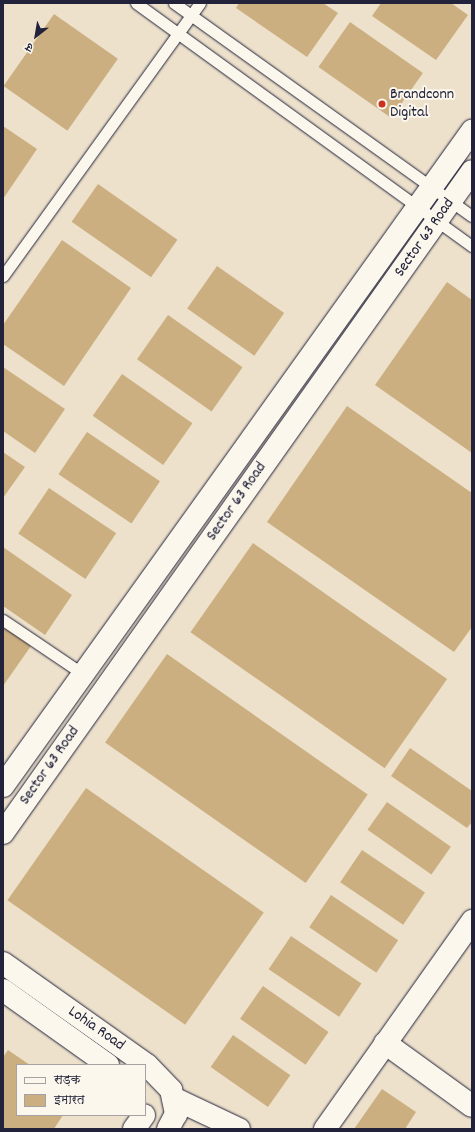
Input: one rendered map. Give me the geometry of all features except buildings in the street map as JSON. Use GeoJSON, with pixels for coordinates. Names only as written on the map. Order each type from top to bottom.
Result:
{"type":"FeatureCollection","features":[{"type":"Feature","properties":{"kind":"street","name":"Sector 63 Road"},"geometry":{"type":"LineString","coordinates":[[3,786],[472,131]]}},
{"type":"Feature","properties":{"kind":"street","name":"Sector 63 Road"},"geometry":{"type":"LineString","coordinates":[[3,833],[472,171]]}},
{"type":"Feature","properties":{"kind":"street"},"geometry":{"type":"LineString","coordinates":[[325,1129],[472,921]]}},
{"type":"Feature","properties":{"kind":"street","name":"Lohia Road"},"geometry":{"type":"LineString","coordinates":[[3,963],[144,1064]]}},
{"type":"Feature","properties":{"kind":"street","name":"Lohia Road"},"geometry":{"type":"LineString","coordinates":[[3,990],[107,1064]]}},
{"type":"Feature","properties":{"kind":"street"},"geometry":{"type":"LineString","coordinates":[[385,1043],[472,1106]]}},
{"type":"Feature","properties":{"kind":"street","name":"Lohia Road"},"geometry":{"type":"LineString","coordinates":[[146,1065],[171,1090],[176,1114],[168,1129]]}},
{"type":"Feature","properties":{"kind":"street"},"geometry":{"type":"LineString","coordinates":[[173,1098],[239,1129]]}},
{"type":"Feature","properties":{"kind":"street"},"geometry":{"type":"LineString","coordinates":[[134,1129],[143,1116]]}},
{"type":"Feature","properties":{"kind":"lane"},"geometry":{"type":"LineString","coordinates":[[136,3],[472,246]]}},
{"type":"Feature","properties":{"kind":"lane"},"geometry":{"type":"LineString","coordinates":[[174,3],[472,216]]}},
{"type":"Feature","properties":{"kind":"lane"},"geometry":{"type":"LineString","coordinates":[[3,276],[200,3]]}},
{"type":"Feature","properties":{"kind":"lane"},"geometry":{"type":"LineString","coordinates":[[3,620],[83,674]]}},
{"type":"Feature","properties":{"kind":"place","name":"Brandconn Digital"},"geometry":{"type":"Point","coordinates":[382,104]}}]}
